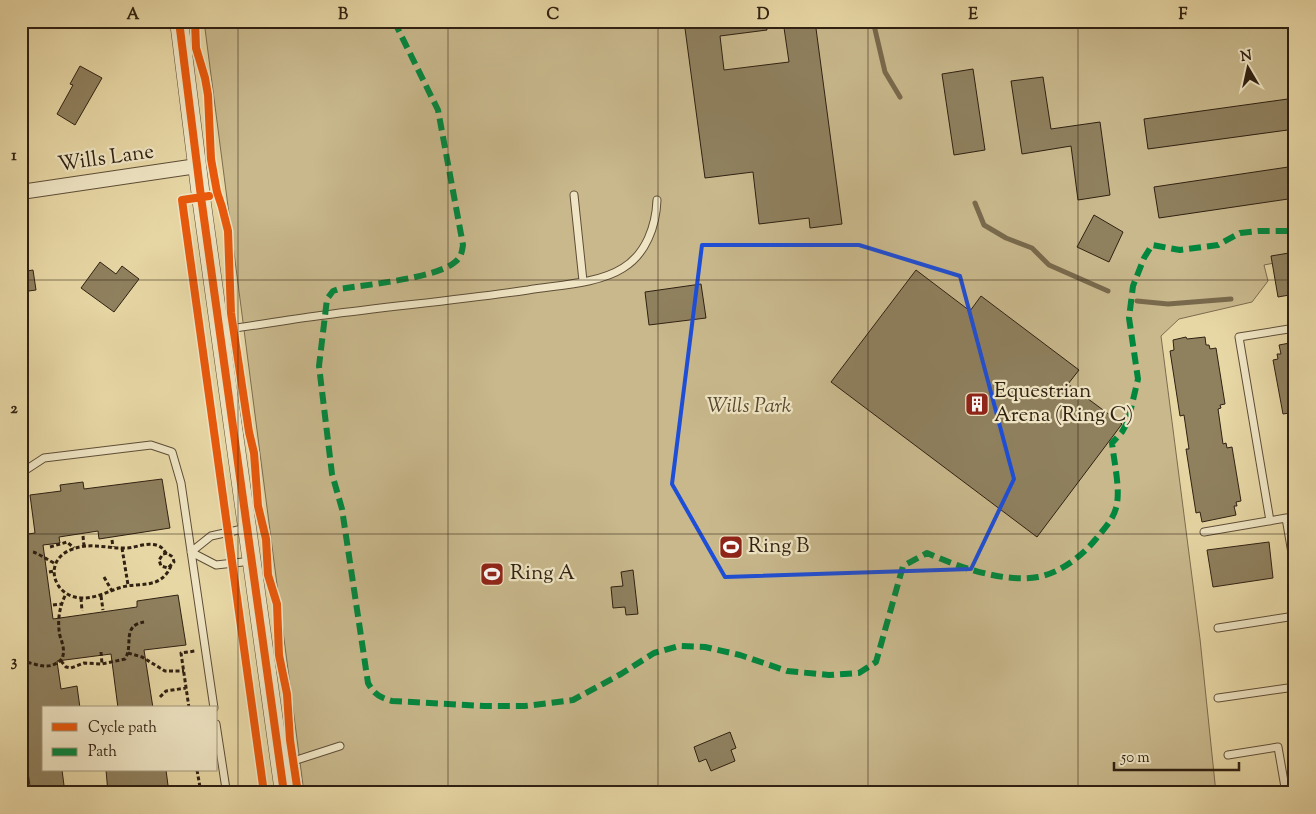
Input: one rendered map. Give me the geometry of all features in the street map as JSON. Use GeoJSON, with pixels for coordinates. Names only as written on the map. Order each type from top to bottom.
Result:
{"type":"FeatureCollection","features":[{"type":"Feature","properties":{"kind":"street"},"geometry":{"type":"LineString","coordinates":[[179,21],[197,166],[284,793]]}},
{"type":"Feature","properties":{"kind":"street","name":"Wills Lane"},"geometry":{"type":"LineString","coordinates":[[21,192],[197,166]]}},
{"type":"Feature","properties":{"kind":"lane"},"geometry":{"type":"LineString","coordinates":[[574,194],[583,281]]}},
{"type":"Feature","properties":{"kind":"lane"},"geometry":{"type":"LineString","coordinates":[[220,330],[325,315],[496,295],[609,275],[630,263],[639,254],[649,238],[658,200]]}},
{"type":"Feature","properties":{"kind":"lane"},"geometry":{"type":"LineString","coordinates":[[1270,521],[1239,337],[1295,328]]}},
{"type":"Feature","properties":{"kind":"lane"},"geometry":{"type":"LineString","coordinates":[[21,473],[44,458],[151,445],[172,452],[182,483],[214,706]]}},
{"type":"Feature","properties":{"kind":"lane"},"geometry":{"type":"LineString","coordinates":[[1204,532],[1295,517]]}},
{"type":"Feature","properties":{"kind":"lane"},"geometry":{"type":"LineString","coordinates":[[1286,518],[1295,571]]}},
{"type":"Feature","properties":{"kind":"lane"},"geometry":{"type":"LineString","coordinates":[[191,552],[211,536],[247,528]]}},
{"type":"Feature","properties":{"kind":"lane"},"geometry":{"type":"LineString","coordinates":[[191,552],[216,565],[252,561]]}},
{"type":"Feature","properties":{"kind":"lane"},"geometry":{"type":"LineString","coordinates":[[1218,628],[1295,616]]}},
{"type":"Feature","properties":{"kind":"lane"},"geometry":{"type":"LineString","coordinates":[[1218,698],[1295,687]]}},
{"type":"Feature","properties":{"kind":"lane"},"geometry":{"type":"LineString","coordinates":[[218,737],[226,789],[230,793]]}},
{"type":"Feature","properties":{"kind":"lane"},"geometry":{"type":"LineString","coordinates":[[280,766],[340,746]]}},
{"type":"Feature","properties":{"kind":"lane"},"geometry":{"type":"LineString","coordinates":[[1228,755],[1278,746],[1286,793]]}},
{"type":"Feature","properties":{"kind":"path"},"geometry":{"type":"LineString","coordinates":[[83,536],[84,546]]}},
{"type":"Feature","properties":{"kind":"path"},"geometry":{"type":"LineString","coordinates":[[112,540],[113,547]]}},
{"type":"Feature","properties":{"kind":"path"},"geometry":{"type":"LineString","coordinates":[[50,547],[67,542],[74,548]]}},
{"type":"Feature","properties":{"kind":"path"},"geometry":{"type":"LineString","coordinates":[[149,544],[158,546],[171,555],[173,560],[172,566],[166,575],[150,584],[128,585],[101,596],[81,598],[66,594],[56,584],[54,571],[56,560],[63,554],[74,548],[84,546],[113,547],[122,548],[149,544]]}},
{"type":"Feature","properties":{"kind":"path"},"geometry":{"type":"LineString","coordinates":[[122,548],[128,585]]}},
{"type":"Feature","properties":{"kind":"path"},"geometry":{"type":"LineString","coordinates":[[33,552],[56,564]]}},
{"type":"Feature","properties":{"kind":"path"},"geometry":{"type":"LineString","coordinates":[[167,553],[160,557],[159,563],[164,568],[172,566]]}},
{"type":"Feature","properties":{"kind":"path"},"geometry":{"type":"LineString","coordinates":[[173,560],[178,559]]}},
{"type":"Feature","properties":{"kind":"path"},"geometry":{"type":"LineString","coordinates":[[49,572],[54,571]]}},
{"type":"Feature","properties":{"kind":"path"},"geometry":{"type":"LineString","coordinates":[[104,577],[112,591]]}},
{"type":"Feature","properties":{"kind":"path"},"geometry":{"type":"LineString","coordinates":[[21,662],[45,667],[61,661],[64,654],[59,623],[61,604],[66,594]]}},
{"type":"Feature","properties":{"kind":"path"},"geometry":{"type":"LineString","coordinates":[[101,596],[103,610]]}},
{"type":"Feature","properties":{"kind":"path"},"geometry":{"type":"LineString","coordinates":[[81,598],[82,611]]}},
{"type":"Feature","properties":{"kind":"path"},"geometry":{"type":"LineString","coordinates":[[53,605],[61,604]]}},
{"type":"Feature","properties":{"kind":"path"},"geometry":{"type":"LineString","coordinates":[[61,661],[66,667],[71,668],[84,663],[102,664],[125,659],[130,646],[128,637],[132,628],[137,623],[144,622]]}},
{"type":"Feature","properties":{"kind":"path"},"geometry":{"type":"LineString","coordinates":[[101,652],[102,664]]}},
{"type":"Feature","properties":{"kind":"path"},"geometry":{"type":"LineString","coordinates":[[128,653],[142,657],[165,671],[184,671]]}},
{"type":"Feature","properties":{"kind":"path"},"geometry":{"type":"LineString","coordinates":[[160,696],[166,691],[186,688]]}},
{"type":"Feature","properties":{"kind":"path"},"geometry":{"type":"LineString","coordinates":[[198,772],[201,793]]}},
{"type":"Feature","properties":{"kind":"highlighted area"},"geometry":{"type":"Polygon","coordinates":[[[702,245],[859,245],[960,276],[1014,479],[971,569],[725,577],[672,484],[702,245]]]}},
{"type":"Feature","properties":{"kind":"green space","name":"Wills Park"},"geometry":{"type":"Polygon","coordinates":[[[204,21],[1295,21],[1295,259],[1264,265],[1268,281],[1252,302],[1179,319],[1161,336],[1200,639],[1216,793],[304,793],[204,21]]]}},
{"type":"Feature","properties":{"kind":"building"},"geometry":{"type":"Polygon","coordinates":[[[684,21],[766,21],[767,30],[720,36],[724,70],[789,62],[783,21],[815,21],[842,224],[810,228],[809,218],[759,224],[753,172],[705,178],[684,21]]]}},
{"type":"Feature","properties":{"kind":"building"},"geometry":{"type":"Polygon","coordinates":[[[80,66],[102,78],[75,125],[57,114],[73,85],[70,84],[80,66]]]}},
{"type":"Feature","properties":{"kind":"building"},"geometry":{"type":"Polygon","coordinates":[[[973,69],[985,150],[954,155],[942,74],[973,69]]]}},
{"type":"Feature","properties":{"kind":"building"},"geometry":{"type":"Polygon","coordinates":[[[1043,77],[1051,129],[1100,122],[1110,195],[1078,200],[1071,146],[1022,154],[1011,81],[1043,77]]]}},
{"type":"Feature","properties":{"kind":"building"},"geometry":{"type":"Polygon","coordinates":[[[1295,98],[1295,129],[1148,149],[1144,119],[1295,98]]]}},
{"type":"Feature","properties":{"kind":"building"},"geometry":{"type":"Polygon","coordinates":[[[1295,166],[1295,198],[1159,218],[1154,187],[1295,166]]]}},
{"type":"Feature","properties":{"kind":"building"},"geometry":{"type":"Polygon","coordinates":[[[1094,215],[1123,232],[1109,262],[1077,247],[1094,215]]]}},
{"type":"Feature","properties":{"kind":"building"},"geometry":{"type":"Polygon","coordinates":[[[1295,252],[1295,294],[1278,297],[1271,256],[1295,252]]]}},
{"type":"Feature","properties":{"kind":"building"},"geometry":{"type":"Polygon","coordinates":[[[100,262],[116,274],[122,266],[139,279],[114,312],[81,288],[100,262]]]}},
{"type":"Feature","properties":{"kind":"building"},"geometry":{"type":"Polygon","coordinates":[[[33,270],[36,290],[21,292],[21,272],[33,270]]]}},
{"type":"Feature","properties":{"kind":"building","name":"Equestrian Arena (Ring C)"},"geometry":{"type":"Polygon","coordinates":[[[916,270],[970,311],[981,296],[1079,370],[1068,384],[1122,424],[1037,537],[831,382],[916,270]]]}},
{"type":"Feature","properties":{"kind":"building"},"geometry":{"type":"Polygon","coordinates":[[[701,284],[706,318],[649,325],[645,292],[701,284]]]}},
{"type":"Feature","properties":{"kind":"building"},"geometry":{"type":"Polygon","coordinates":[[[1186,337],[1187,339],[1205,337],[1206,345],[1209,345],[1210,349],[1216,348],[1225,404],[1220,405],[1221,408],[1218,409],[1223,444],[1226,443],[1227,448],[1232,447],[1241,501],[1236,502],[1237,506],[1234,506],[1236,515],[1202,522],[1200,512],[1196,513],[1186,449],[1189,449],[1184,415],[1180,416],[1170,351],[1174,350],[1173,340],[1186,337]]]}},
{"type":"Feature","properties":{"kind":"building"},"geometry":{"type":"Polygon","coordinates":[[[1295,342],[1295,412],[1283,414],[1273,360],[1278,359],[1277,354],[1281,354],[1279,345],[1295,342]]]}},
{"type":"Feature","properties":{"kind":"building"},"geometry":{"type":"Polygon","coordinates":[[[162,479],[170,528],[99,539],[98,531],[59,537],[60,543],[43,545],[53,619],[137,607],[137,601],[178,595],[186,645],[144,650],[153,706],[118,706],[111,654],[57,661],[61,689],[77,686],[80,706],[42,706],[42,772],[62,772],[65,793],[31,793],[21,724],[21,535],[35,533],[30,495],[61,491],[60,485],[83,482],[84,489],[162,479]]]}},
{"type":"Feature","properties":{"kind":"building"},"geometry":{"type":"Polygon","coordinates":[[[1269,542],[1273,578],[1213,587],[1207,550],[1269,542]]]}},
{"type":"Feature","properties":{"kind":"building"},"geometry":{"type":"Polygon","coordinates":[[[633,570],[638,614],[626,615],[625,607],[613,608],[611,587],[623,586],[621,572],[633,570]]]}},
{"type":"Feature","properties":{"kind":"building"},"geometry":{"type":"Polygon","coordinates":[[[730,732],[736,748],[731,750],[735,761],[711,771],[706,759],[699,762],[694,747],[730,732]]]}},
{"type":"Feature","properties":{"kind":"building"},"geometry":{"type":"Polygon","coordinates":[[[106,772],[166,772],[169,793],[108,793],[106,772]]]}},
{"type":"Feature","properties":{"kind":"waterway"},"geometry":{"type":"LineString","coordinates":[[873,21],[885,72],[900,97]]}},
{"type":"Feature","properties":{"kind":"waterway"},"geometry":{"type":"LineString","coordinates":[[975,203],[984,225],[1006,238],[1032,248],[1049,265],[1108,291]]}},
{"type":"Feature","properties":{"kind":"waterway"},"geometry":{"type":"LineString","coordinates":[[1137,301],[1168,304],[1231,299]]}},
{"type":"Feature","properties":{"kind":"marked path"},"geometry":{"type":"LineString","coordinates":[[394,21],[438,110],[463,245],[462,250],[460,257],[446,268],[417,277],[333,291],[327,299],[319,366],[332,474],[342,509],[368,683],[378,695],[392,701],[484,706],[525,706],[573,700],[621,674],[654,653],[679,646],[705,647],[740,655],[787,671],[829,675],[859,673],[876,662],[903,566],[927,553],[953,564],[1010,578],[1038,577],[1062,568],[1090,546],[1115,512],[1117,485],[1112,443],[1122,432],[1128,421],[1138,379],[1129,318],[1133,286],[1144,258],[1152,245],[1180,250],[1218,245],[1240,233],[1295,231]]}},
{"type":"Feature","properties":{"kind":"cycle path"},"geometry":{"type":"LineString","coordinates":[[179,21],[201,197],[284,793]]}},
{"type":"Feature","properties":{"kind":"cycle path"},"geometry":{"type":"LineString","coordinates":[[195,21],[196,48],[208,95],[211,159],[217,192],[228,231],[231,313],[249,432],[254,453],[258,506],[266,539],[268,575],[277,604],[279,655],[287,694],[290,740],[298,793]]}},
{"type":"Feature","properties":{"kind":"cycle path"},"geometry":{"type":"LineString","coordinates":[[209,196],[182,200],[264,793]]}},
{"type":"Feature","properties":{"kind":"place","name":"Equestrian Arena (Ring C)"},"geometry":{"type":"Point","coordinates":[977,404]}},
{"type":"Feature","properties":{"kind":"place","name":"Ring B"},"geometry":{"type":"Point","coordinates":[731,547]}},
{"type":"Feature","properties":{"kind":"place","name":"Ring A"},"geometry":{"type":"Point","coordinates":[492,574]}}]}
